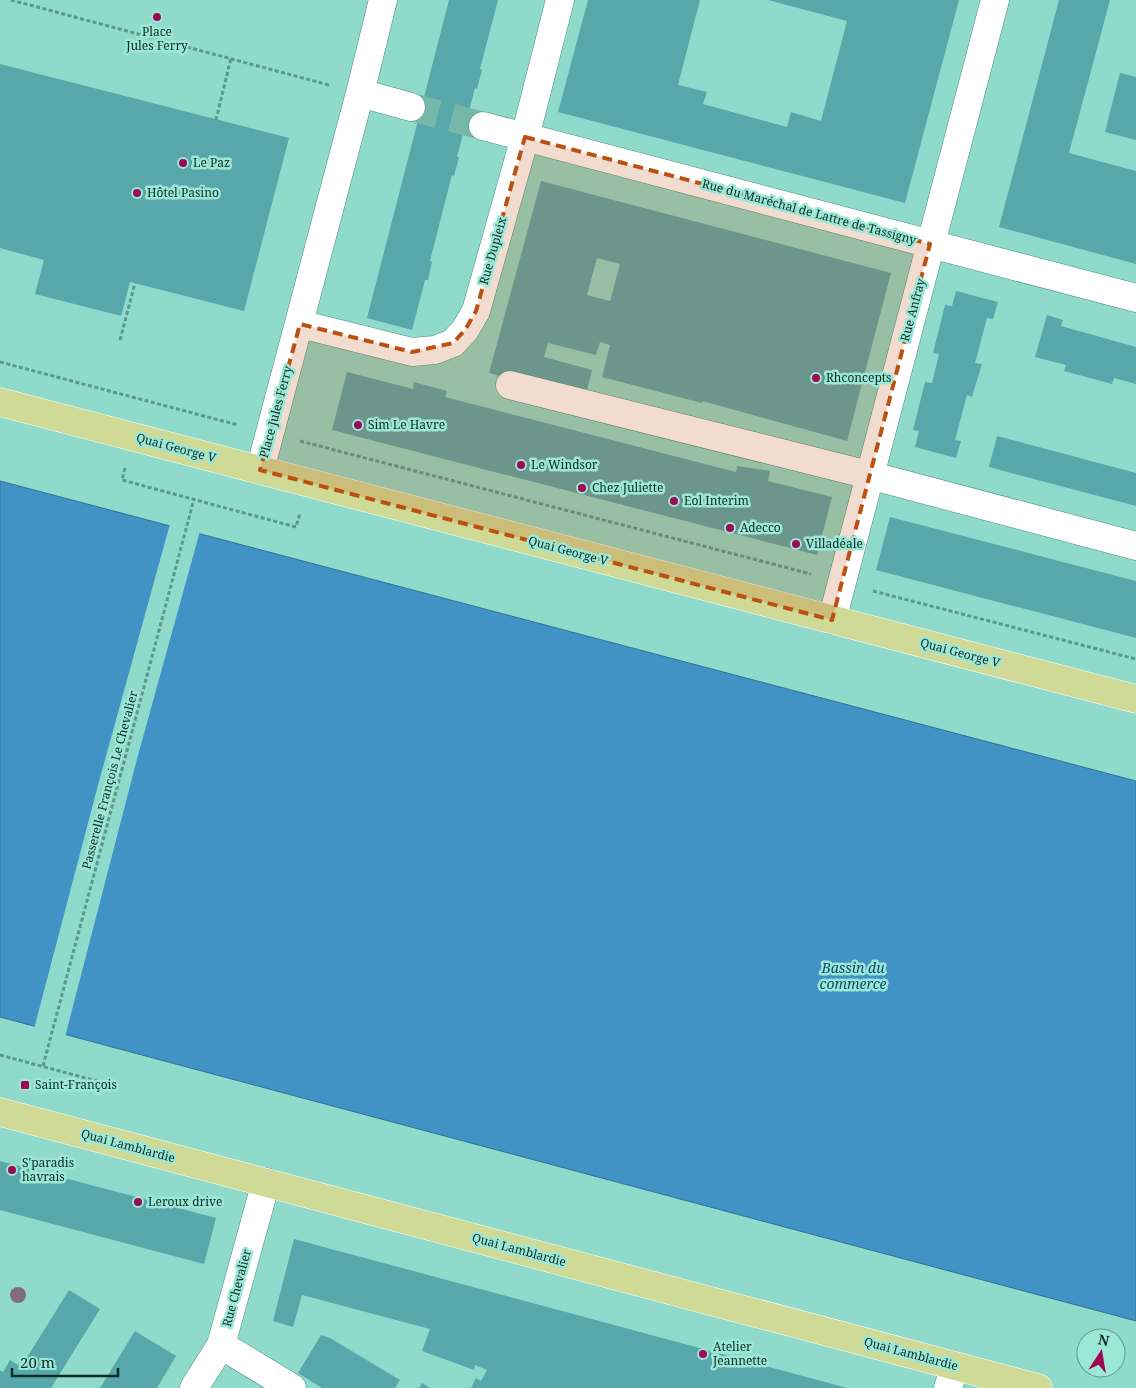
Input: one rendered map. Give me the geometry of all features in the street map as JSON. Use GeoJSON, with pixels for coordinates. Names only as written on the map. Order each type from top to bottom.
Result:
{"type":"FeatureCollection","features":[{"type":"Feature","properties":{"kind":"main road","name":"Quai George V"},"geometry":{"type":"LineString","coordinates":[[0,402],[1136,699]]}},
{"type":"Feature","properties":{"kind":"main road","name":"Quai Lamblardie"},"geometry":{"type":"LineString","coordinates":[[0,1112],[266,1182],[951,1377],[1038,1388]]}},
{"type":"Feature","properties":{"kind":"street","name":"Place Jules Ferry"},"geometry":{"type":"LineString","coordinates":[[260,470],[300,324],[383,0]]}},
{"type":"Feature","properties":{"kind":"street","name":"Rue Dupleix"},"geometry":{"type":"LineString","coordinates":[[300,324],[412,352],[435,350],[453,342],[466,330],[476,311],[525,137],[560,0]]}},
{"type":"Feature","properties":{"kind":"street","name":"Rue Anfray"},"geometry":{"type":"LineString","coordinates":[[832,620],[995,0]]}},
{"type":"Feature","properties":{"kind":"street"},"geometry":{"type":"LineString","coordinates":[[360,93],[411,107]]}},
{"type":"Feature","properties":{"kind":"street","name":"Rue du Maréchal de Lattre de Tassigny"},"geometry":{"type":"LineString","coordinates":[[483,126],[1136,298]]}},
{"type":"Feature","properties":{"kind":"street"},"geometry":{"type":"LineString","coordinates":[[510,385],[869,475],[1136,546]]}},
{"type":"Feature","properties":{"kind":"street","name":"Rue Chevalier"},"geometry":{"type":"LineString","coordinates":[[194,1388],[221,1345],[266,1182]]}},
{"type":"Feature","properties":{"kind":"street"},"geometry":{"type":"LineString","coordinates":[[221,1345],[292,1388]]}},
{"type":"Feature","properties":{"kind":"path"},"geometry":{"type":"LineString","coordinates":[[11,0],[360,93]]}},
{"type":"Feature","properties":{"kind":"path"},"geometry":{"type":"LineString","coordinates":[[216,120],[231,58]]}},
{"type":"Feature","properties":{"kind":"path"},"geometry":{"type":"LineString","coordinates":[[120,340],[135,283]]}},
{"type":"Feature","properties":{"kind":"path"},"geometry":{"type":"LineString","coordinates":[[0,362],[1136,659]]}},
{"type":"Feature","properties":{"kind":"path"},"geometry":{"type":"LineString","coordinates":[[126,465],[122,480],[296,527],[301,511]]}},
{"type":"Feature","properties":{"kind":"path","name":"Passerelle François Le Chevalier"},"geometry":{"type":"LineString","coordinates":[[43,1066],[194,499]]}},
{"type":"Feature","properties":{"kind":"path"},"geometry":{"type":"LineString","coordinates":[[0,1055],[108,1084]]}},
{"type":"Feature","properties":{"kind":"highlighted area"},"geometry":{"type":"Polygon","coordinates":[[[525,137],[930,244],[832,620],[260,470],[300,324],[412,352],[453,343],[465,330],[476,311],[525,137]]]}},
{"type":"Feature","properties":{"kind":"water","name":"Bassin du commerce"},"geometry":{"type":"Polygon","coordinates":[[[0,481],[1136,781],[1136,1321],[0,1017],[0,481]]]}},
{"type":"Feature","properties":{"kind":"pier"},"geometry":{"type":"Polygon","coordinates":[[[170,524],[200,531],[137,759],[65,1037],[34,1029],[98,785],[170,524]]]}},
{"type":"Feature","properties":{"kind":"building"},"geometry":{"type":"Polygon","coordinates":[[[449,0],[498,0],[480,69],[482,70],[477,89],[475,88],[457,157],[459,157],[454,176],[452,175],[430,261],[432,262],[428,280],[425,280],[412,330],[367,318],[449,0]]]}},
{"type":"Feature","properties":{"kind":"building"},"geometry":{"type":"Polygon","coordinates":[[[588,0],[700,0],[678,85],[707,92],[703,104],[787,127],[791,112],[821,121],[847,21],[768,0],[959,0],[905,203],[558,112],[588,0]]]}},
{"type":"Feature","properties":{"kind":"building"},"geometry":{"type":"Polygon","coordinates":[[[1059,0],[1110,0],[1069,153],[1136,171],[1136,264],[999,227],[1059,0]]]}},
{"type":"Feature","properties":{"kind":"building","name":"Hôtel Pasino"},"geometry":{"type":"Polygon","coordinates":[[[0,64],[289,138],[244,311],[130,282],[121,316],[35,294],[44,260],[0,248],[0,64]]]}},
{"type":"Feature","properties":{"kind":"building"},"geometry":{"type":"Polygon","coordinates":[[[1120,73],[1136,77],[1136,140],[1105,132],[1120,73]]]}},
{"type":"Feature","properties":{"kind":"building"},"geometry":{"type":"Polygon","coordinates":[[[541,181],[891,273],[847,441],[702,401],[702,403],[602,377],[610,345],[600,342],[596,355],[548,343],[544,357],[592,370],[585,398],[489,373],[541,181]],[[597,258],[587,295],[610,301],[620,264],[597,258]]]}},
{"type":"Feature","properties":{"kind":"building"},"geometry":{"type":"Polygon","coordinates":[[[956,291],[998,302],[993,319],[987,318],[975,363],[982,364],[972,397],[967,395],[955,440],[961,441],[956,458],[915,447],[919,431],[913,430],[925,382],[932,383],[939,354],[933,353],[945,305],[952,306],[956,291]]]}},
{"type":"Feature","properties":{"kind":"building"},"geometry":{"type":"Polygon","coordinates":[[[1047,315],[1063,320],[1061,326],[1136,347],[1136,384],[1114,378],[1112,384],[1064,371],[1066,365],[1035,357],[1047,315]]]}},
{"type":"Feature","properties":{"kind":"building"},"geometry":{"type":"Polygon","coordinates":[[[347,372],[413,389],[414,382],[447,391],[445,397],[736,472],[737,466],[770,471],[768,481],[832,497],[817,555],[332,430],[347,372]]]}},
{"type":"Feature","properties":{"kind":"building"},"geometry":{"type":"Polygon","coordinates":[[[997,436],[1136,473],[1136,506],[989,467],[997,436]]]}},
{"type":"Feature","properties":{"kind":"building"},"geometry":{"type":"Polygon","coordinates":[[[890,517],[1136,581],[1136,638],[876,570],[890,517]]]}},
{"type":"Feature","properties":{"kind":"building"},"geometry":{"type":"Polygon","coordinates":[[[0,1161],[216,1218],[204,1264],[0,1210],[0,1161]]]}},
{"type":"Feature","properties":{"kind":"building"},"geometry":{"type":"Polygon","coordinates":[[[294,1239],[847,1388],[471,1388],[476,1378],[481,1381],[487,1370],[475,1365],[474,1370],[422,1351],[430,1329],[302,1295],[293,1327],[273,1321],[294,1239]]]}},
{"type":"Feature","properties":{"kind":"building"},"geometry":{"type":"Polygon","coordinates":[[[69,1290],[100,1309],[51,1388],[0,1388],[0,1370],[3,1372],[10,1360],[21,1367],[69,1290]]]}},
{"type":"Feature","properties":{"kind":"building"},"geometry":{"type":"Polygon","coordinates":[[[135,1331],[176,1356],[157,1388],[100,1388],[135,1331]]]}},
{"type":"Feature","properties":{"kind":"building"},"geometry":{"type":"Polygon","coordinates":[[[321,1335],[330,1338],[400,1380],[395,1388],[322,1388],[298,1373],[321,1335]]]}},
{"type":"Feature","properties":{"kind":"building"},"geometry":{"type":"Polygon","coordinates":[[[422,1383],[430,1388],[419,1388],[422,1383]]]}},
{"type":"Feature","properties":{"kind":"tunnel"},"geometry":{"type":"LineString","coordinates":[[411,107],[483,126]]}},
{"type":"Feature","properties":{"kind":"place","name":"Place Jules Ferry"},"geometry":{"type":"Point","coordinates":[157,17]}},
{"type":"Feature","properties":{"kind":"place","name":"Le Paz"},"geometry":{"type":"Point","coordinates":[183,163]}},
{"type":"Feature","properties":{"kind":"place","name":"Hôtel Pasino"},"geometry":{"type":"Point","coordinates":[137,193]}},
{"type":"Feature","properties":{"kind":"place","name":"Rhconcepts"},"geometry":{"type":"Point","coordinates":[816,378]}},
{"type":"Feature","properties":{"kind":"place","name":"Sim Le Havre"},"geometry":{"type":"Point","coordinates":[358,425]}},
{"type":"Feature","properties":{"kind":"place","name":"Le Windsor"},"geometry":{"type":"Point","coordinates":[521,465]}},
{"type":"Feature","properties":{"kind":"place","name":"Chez Juliette"},"geometry":{"type":"Point","coordinates":[582,488]}},
{"type":"Feature","properties":{"kind":"place","name":"Eol Interim"},"geometry":{"type":"Point","coordinates":[674,501]}},
{"type":"Feature","properties":{"kind":"place","name":"Adecco"},"geometry":{"type":"Point","coordinates":[730,528]}},
{"type":"Feature","properties":{"kind":"place","name":"Villadéale"},"geometry":{"type":"Point","coordinates":[796,544]}},
{"type":"Feature","properties":{"kind":"place","name":"Saint-François"},"geometry":{"type":"Point","coordinates":[25,1085]}},
{"type":"Feature","properties":{"kind":"place","name":"S'paradis havrais"},"geometry":{"type":"Point","coordinates":[12,1170]}},
{"type":"Feature","properties":{"kind":"place","name":"Leroux drive"},"geometry":{"type":"Point","coordinates":[138,1202]}},
{"type":"Feature","properties":{"kind":"place","name":"Atelier Jeannette"},"geometry":{"type":"Point","coordinates":[703,1354]}}]}
